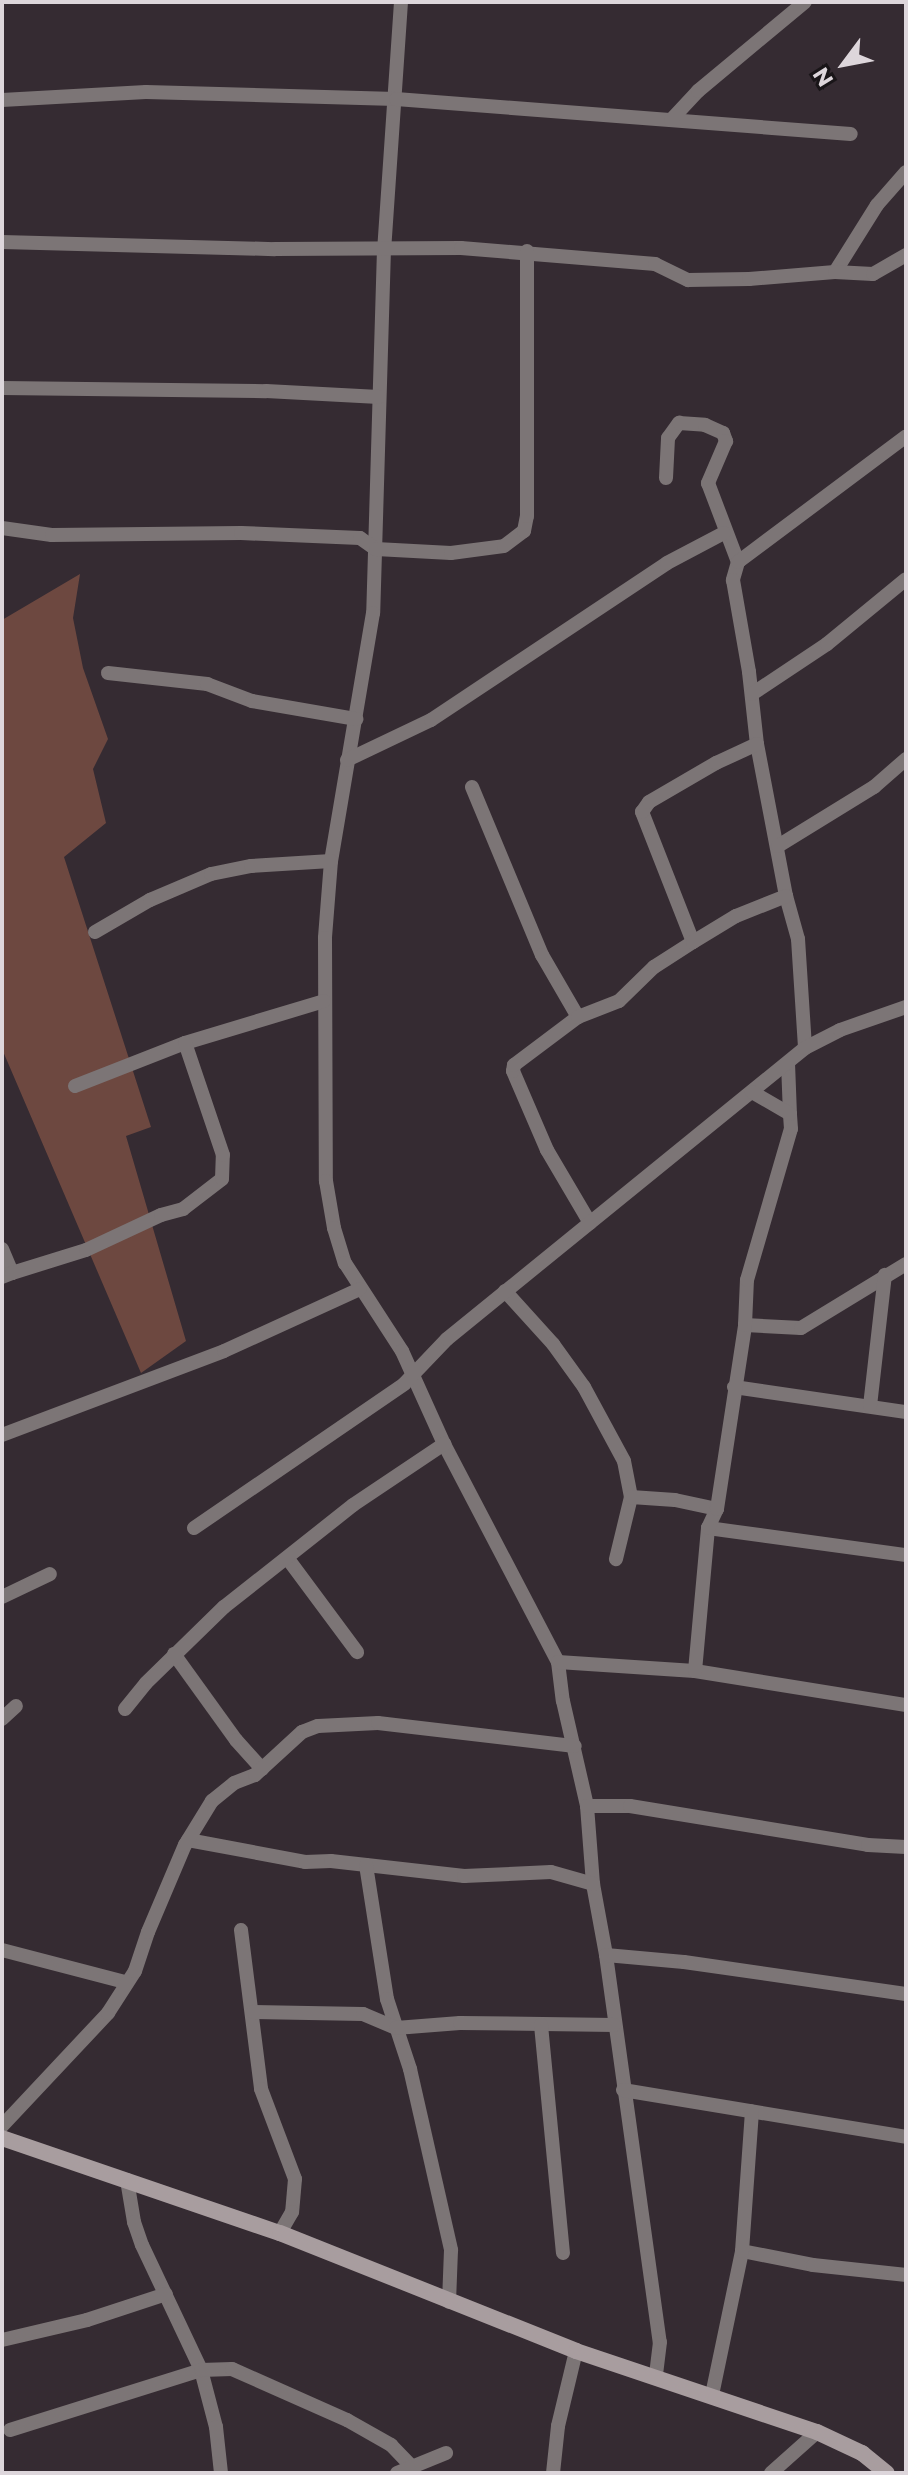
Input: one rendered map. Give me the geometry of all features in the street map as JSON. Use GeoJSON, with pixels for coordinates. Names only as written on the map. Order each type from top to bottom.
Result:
{"type":"FeatureCollection","features":[{"type":"Feature","properties":{"kind":"street"},"geometry":{"type":"LineString","coordinates":[[401,2],[384,249],[373,613],[331,861],[324,1001],[326,1181],[334,1228],[345,1263],[390,1329],[444,1444],[558,1662],[563,1701],[587,1806],[593,1884],[606,1955],[660,2342],[656,2377]]}},
{"type":"Feature","properties":{"kind":"street"},"geometry":{"type":"LineString","coordinates":[[671,120],[698,91],[805,2]]}},
{"type":"Feature","properties":{"kind":"street"},"geometry":{"type":"LineString","coordinates":[[2,100],[146,92],[396,99],[851,134]]}},
{"type":"Feature","properties":{"kind":"street"},"geometry":{"type":"LineString","coordinates":[[835,272],[877,205],[906,172]]}},
{"type":"Feature","properties":{"kind":"street"},"geometry":{"type":"LineString","coordinates":[[2,242],[527,251],[655,264],[678,276],[698,281],[835,272],[873,274],[906,255]]}},
{"type":"Feature","properties":{"kind":"street"},"geometry":{"type":"LineString","coordinates":[[2,528],[52,535],[241,533],[360,538],[376,549],[451,553],[492,550],[516,539],[524,531],[527,516],[527,251]]}},
{"type":"Feature","properties":{"kind":"street"},"geometry":{"type":"LineString","coordinates":[[2,388],[266,391],[379,397]]}},
{"type":"Feature","properties":{"kind":"street"},"geometry":{"type":"LineString","coordinates":[[666,478],[668,438],[679,423],[705,425],[723,433],[726,441],[708,483],[724,533],[738,562]]}},
{"type":"Feature","properties":{"kind":"street"},"geometry":{"type":"LineString","coordinates":[[805,1048],[798,939],[786,896],[757,744],[749,672],[733,580],[738,562],[906,437]]}},
{"type":"Feature","properties":{"kind":"street"},"geometry":{"type":"LineString","coordinates":[[347,760],[431,720],[667,563],[724,533]]}},
{"type":"Feature","properties":{"kind":"street"},"geometry":{"type":"LineString","coordinates":[[752,694],[827,644],[906,579]]}},
{"type":"Feature","properties":{"kind":"street"},"geometry":{"type":"LineString","coordinates":[[749,672],[780,675]]}},
{"type":"Feature","properties":{"kind":"street"},"geometry":{"type":"LineString","coordinates":[[108,673],[207,684],[252,701],[356,719]]}},
{"type":"Feature","properties":{"kind":"street"},"geometry":{"type":"LineString","coordinates":[[693,942],[642,812],[649,802],[716,763],[757,744]]}},
{"type":"Feature","properties":{"kind":"street"},"geometry":{"type":"LineString","coordinates":[[778,846],[874,787],[906,759]]}},
{"type":"Feature","properties":{"kind":"street"},"geometry":{"type":"LineString","coordinates":[[472,787],[542,955],[578,1017]]}},
{"type":"Feature","properties":{"kind":"street"},"geometry":{"type":"LineString","coordinates":[[95,932],[150,900],[211,874],[251,866],[331,861]]}},
{"type":"Feature","properties":{"kind":"street"},"geometry":{"type":"LineString","coordinates":[[590,1223],[547,1150],[513,1071],[517,1062],[578,1017],[619,1001],[654,967],[693,942],[736,916],[786,896]]}},
{"type":"Feature","properties":{"kind":"street"},"geometry":{"type":"LineString","coordinates":[[75,1086],[185,1043],[324,1001]]}},
{"type":"Feature","properties":{"kind":"street"},"geometry":{"type":"LineString","coordinates":[[194,1528],[404,1384],[411,1373],[505,1291],[805,1048],[840,1030],[906,1007]]}},
{"type":"Feature","properties":{"kind":"street"},"geometry":{"type":"LineString","coordinates":[[2,1249],[7,1275],[86,1250],[161,1215],[183,1209],[222,1179],[223,1155],[185,1043]]}},
{"type":"Feature","properties":{"kind":"street"},"geometry":{"type":"LineString","coordinates":[[695,1671],[708,1528],[717,1509],[745,1325],[747,1280],[789,1146],[788,1063]]}},
{"type":"Feature","properties":{"kind":"street"},"geometry":{"type":"LineString","coordinates":[[752,1092],[790,1114]]}},
{"type":"Feature","properties":{"kind":"street"},"geometry":{"type":"LineString","coordinates":[[745,1325],[801,1328],[906,1264]]}},
{"type":"Feature","properties":{"kind":"street"},"geometry":{"type":"LineString","coordinates":[[870,1406],[885,1275]]}},
{"type":"Feature","properties":{"kind":"street"},"geometry":{"type":"LineString","coordinates":[[2,1435],[224,1351],[360,1289]]}},
{"type":"Feature","properties":{"kind":"street"},"geometry":{"type":"LineString","coordinates":[[861,1289],[880,1299]]}},
{"type":"Feature","properties":{"kind":"street"},"geometry":{"type":"LineString","coordinates":[[505,1291],[553,1344],[584,1387],[624,1461],[631,1497],[616,1559]]}},
{"type":"Feature","properties":{"kind":"street"},"geometry":{"type":"LineString","coordinates":[[734,1387],[906,1412]]}},
{"type":"Feature","properties":{"kind":"street"},"geometry":{"type":"LineString","coordinates":[[125,1709],[174,1654],[224,1607],[353,1505],[444,1444]]}},
{"type":"Feature","properties":{"kind":"street"},"geometry":{"type":"LineString","coordinates":[[631,1497],[675,1500],[717,1509]]}},
{"type":"Feature","properties":{"kind":"street"},"geometry":{"type":"LineString","coordinates":[[708,1528],[906,1555]]}},
{"type":"Feature","properties":{"kind":"street"},"geometry":{"type":"LineString","coordinates":[[288,1559],[357,1652]]}},
{"type":"Feature","properties":{"kind":"street"},"geometry":{"type":"LineString","coordinates":[[2,1597],[50,1574]]}},
{"type":"Feature","properties":{"kind":"street"},"geometry":{"type":"LineString","coordinates":[[174,1654],[221,1720],[262,1769]]}},
{"type":"Feature","properties":{"kind":"street"},"geometry":{"type":"LineString","coordinates":[[558,1662],[695,1671],[906,1705]]}},
{"type":"Feature","properties":{"kind":"street"},"geometry":{"type":"LineString","coordinates":[[2,1719],[16,1706]]}},
{"type":"Feature","properties":{"kind":"street"},"geometry":{"type":"LineString","coordinates":[[2,2126],[100,2023],[135,1971],[148,1932],[188,1840],[212,1801],[234,1783],[262,1769],[270,1758],[302,1732],[341,1724],[403,1725],[575,1746]]}},
{"type":"Feature","properties":{"kind":"street"},"geometry":{"type":"LineString","coordinates":[[587,1806],[630,1806],[868,1845],[906,1847]]}},
{"type":"Feature","properties":{"kind":"street"},"geometry":{"type":"LineString","coordinates":[[188,1840],[270,1858],[464,1876],[488,1877],[529,1870],[551,1872],[593,1884]]}},
{"type":"Feature","properties":{"kind":"street"},"geometry":{"type":"LineString","coordinates":[[366,1865],[379,1956],[396,2028],[410,2069],[451,2250],[449,2302]]}},
{"type":"Feature","properties":{"kind":"street"},"geometry":{"type":"LineString","coordinates":[[241,1930],[261,2089],[295,2179],[292,2212],[280,2233]]}},
{"type":"Feature","properties":{"kind":"street"},"geometry":{"type":"LineString","coordinates":[[2,1950],[125,1982]]}},
{"type":"Feature","properties":{"kind":"street"},"geometry":{"type":"LineString","coordinates":[[606,1955],[684,1962],[906,1994]]}},
{"type":"Feature","properties":{"kind":"street"},"geometry":{"type":"LineString","coordinates":[[253,2012],[363,2014],[396,2028],[460,2023],[614,2025]]}},
{"type":"Feature","properties":{"kind":"street"},"geometry":{"type":"LineString","coordinates":[[541,2025],[563,2253]]}},
{"type":"Feature","properties":{"kind":"street"},"geometry":{"type":"LineString","coordinates":[[623,2090],[906,2137]]}},
{"type":"Feature","properties":{"kind":"street"},"geometry":{"type":"LineString","coordinates":[[712,2395],[742,2251],[752,2111]]}},
{"type":"Feature","properties":{"kind":"street"},"geometry":{"type":"LineString","coordinates":[[2,2138],[280,2233],[576,2351],[817,2432],[862,2453],[887,2473]]}},
{"type":"Feature","properties":{"kind":"street"},"geometry":{"type":"LineString","coordinates":[[127,2180],[134,2222],[201,2370],[216,2427],[221,2473]]}},
{"type":"Feature","properties":{"kind":"street"},"geometry":{"type":"LineString","coordinates":[[742,2251],[813,2265],[906,2275]]}},
{"type":"Feature","properties":{"kind":"street"},"geometry":{"type":"LineString","coordinates":[[2,2340],[87,2320],[166,2294]]}},
{"type":"Feature","properties":{"kind":"street"},"geometry":{"type":"LineString","coordinates":[[553,2473],[558,2426],[576,2351]]}},
{"type":"Feature","properties":{"kind":"street"},"geometry":{"type":"LineString","coordinates":[[10,2430],[201,2370],[232,2369],[250,2374],[303,2403],[347,2420],[391,2445],[412,2467]]}},
{"type":"Feature","properties":{"kind":"street"},"geometry":{"type":"LineString","coordinates":[[771,2473],[817,2432]]}},
{"type":"Feature","properties":{"kind":"street"},"geometry":{"type":"LineString","coordinates":[[397,2473],[446,2453]]}},
{"type":"Feature","properties":{"kind":"shaded area"},"geometry":{"type":"Polygon","coordinates":[[[80,574],[73,618],[83,668],[108,739],[93,769],[106,823],[64,857],[151,1127],[126,1136],[186,1341],[141,1373],[2,1049],[2,620],[80,574]]]}}]}
